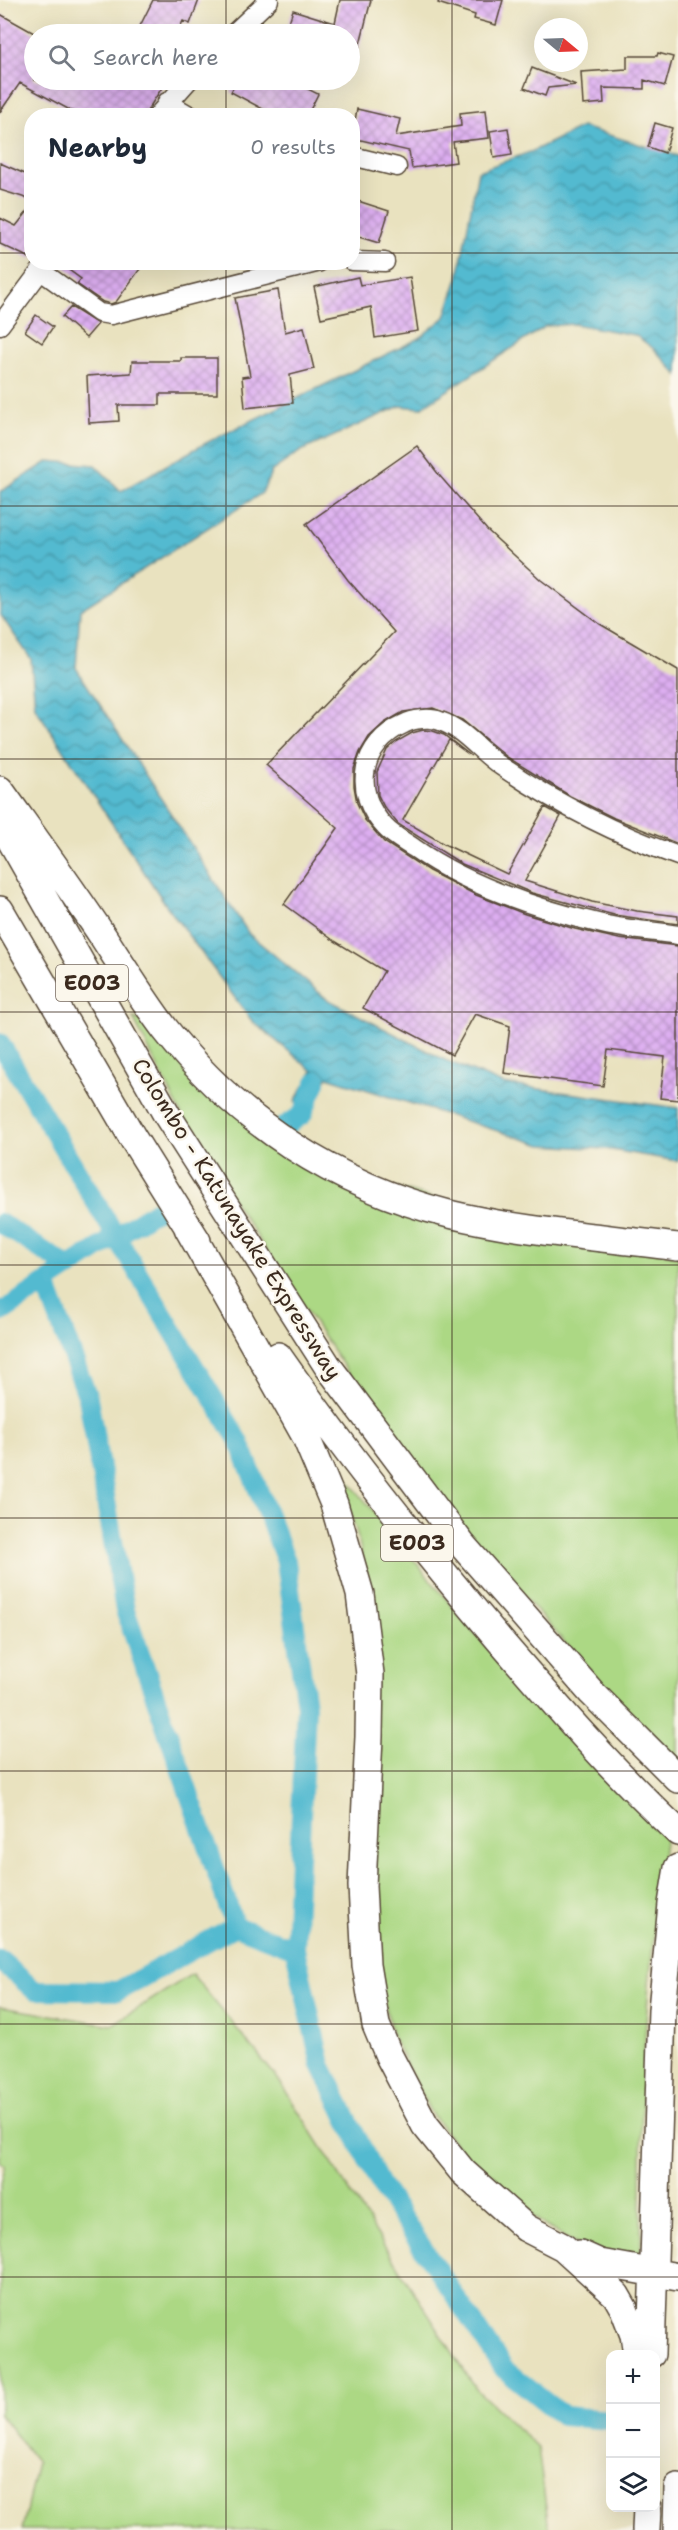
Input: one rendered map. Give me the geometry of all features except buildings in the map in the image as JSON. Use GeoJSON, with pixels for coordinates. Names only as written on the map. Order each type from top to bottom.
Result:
{"type":"FeatureCollection","features":[{"type":"Feature","properties":{"kind":"highway"},"geometry":{"type":"LineString","coordinates":[[0,790],[104,938],[133,985],[172,1037],[216,1086],[240,1108],[299,1151],[359,1183],[448,1214],[502,1225],[678,1247]]}},
{"type":"Feature","properties":{"kind":"highway","name":"Colombo - Katunayake Expressway"},"geometry":{"type":"LineString","coordinates":[[0,821],[167,1115],[327,1365],[463,1546],[592,1693],[678,1779]]}},
{"type":"Feature","properties":{"kind":"highway","name":"Colombo - Katunayake Expressway"},"geometry":{"type":"LineString","coordinates":[[0,910],[188,1228],[316,1410],[393,1514],[557,1708],[678,1833]]}},
{"type":"Feature","properties":{"kind":"highway"},"geometry":{"type":"LineString","coordinates":[[188,1228],[304,1435],[334,1504],[360,1594],[370,1674],[362,1886],[366,1965],[376,2025],[402,2085],[425,2125],[464,2172],[526,2228],[600,2263],[666,2276]]}},
{"type":"Feature","properties":{"kind":"highway"},"geometry":{"type":"LineString","coordinates":[[652,2350],[666,2276],[658,2189],[662,2010],[672,1904],[678,1868]]}},
{"type":"Feature","properties":{"kind":"highway"},"geometry":{"type":"LineString","coordinates":[[563,2247],[616,2295],[634,2335],[636,2350]]}},
{"type":"Feature","properties":{"kind":"highway"},"geometry":{"type":"LineString","coordinates":[[677,2530],[678,2488]]}},
{"type":"Feature","properties":{"kind":"highway"},"geometry":{"type":"LineString","coordinates":[[646,2530],[647,2512]]}},
{"type":"Feature","properties":{"kind":"street"},"geometry":{"type":"LineString","coordinates":[[244,24],[269,0]]}},
{"type":"Feature","properties":{"kind":"street"},"geometry":{"type":"LineString","coordinates":[[163,108],[180,90]]}},
{"type":"Feature","properties":{"kind":"street"},"geometry":{"type":"LineString","coordinates":[[360,158],[397,167]]}},
{"type":"Feature","properties":{"kind":"street"},"geometry":{"type":"LineString","coordinates":[[360,261],[385,262]]}},
{"type":"Feature","properties":{"kind":"street"},"geometry":{"type":"LineString","coordinates":[[0,325],[42,270]]}},
{"type":"Feature","properties":{"kind":"street"},"geometry":{"type":"LineString","coordinates":[[48,270],[99,313],[111,315],[289,270]]}},
{"type":"Feature","properties":{"kind":"street"},"geometry":{"type":"LineString","coordinates":[[678,856],[641,843],[579,814],[498,765],[470,739],[439,720],[412,720],[389,730],[372,749],[363,777],[369,805],[385,828],[449,871],[535,905],[603,924],[678,935]]}},
{"type":"Feature","properties":{"kind":"green space"},"geometry":{"type":"Polygon","coordinates":[[[133,1018],[142,1020],[304,1166],[678,1257],[678,1770],[417,1476],[200,1151],[133,1018]]]}},
{"type":"Feature","properties":{"kind":"green space"},"geometry":{"type":"Polygon","coordinates":[[[330,1464],[337,1467],[461,1617],[542,1710],[666,1833],[652,1951],[644,2052],[641,2259],[587,2250],[547,2227],[478,2174],[431,2113],[394,2040],[376,1969],[364,1569],[355,1528],[330,1464]]]}},
{"type":"Feature","properties":{"kind":"green space"},"geometry":{"type":"Polygon","coordinates":[[[192,1974],[278,2079],[476,2389],[538,2448],[549,2530],[22,2530],[37,2462],[0,2414],[0,2183],[5,2165],[0,2162],[0,2007],[112,2025],[192,1974]]]}},
{"type":"Feature","properties":{"kind":"water"},"geometry":{"type":"Polygon","coordinates":[[[582,127],[678,156],[678,375],[654,349],[635,335],[574,324],[546,326],[421,408],[400,406],[301,451],[272,471],[262,493],[80,610],[76,668],[249,934],[327,999],[445,1060],[503,1084],[678,1108],[678,1161],[605,1149],[542,1145],[327,1077],[313,1109],[295,1101],[313,1071],[252,1021],[166,905],[35,707],[31,659],[0,614],[0,492],[49,461],[95,465],[121,491],[204,444],[418,339],[445,317],[458,278],[478,171],[533,151],[582,127]]]}},
{"type":"Feature","properties":{"kind":"waterway"},"geometry":{"type":"LineString","coordinates":[[0,1043],[239,1441],[286,1561],[306,1706],[295,1949]]}},
{"type":"Feature","properties":{"kind":"waterway"},"geometry":{"type":"LineString","coordinates":[[285,1126],[302,1115],[316,1082]]}},
{"type":"Feature","properties":{"kind":"waterway"},"geometry":{"type":"LineString","coordinates":[[2,1312],[155,1211]]}},
{"type":"Feature","properties":{"kind":"waterway"},"geometry":{"type":"LineString","coordinates":[[0,1223],[70,1268]]}},
{"type":"Feature","properties":{"kind":"waterway"},"geometry":{"type":"LineString","coordinates":[[46,1284],[88,1398],[125,1610],[235,1926]]}},
{"type":"Feature","properties":{"kind":"waterway"},"geometry":{"type":"LineString","coordinates":[[0,1960],[34,1990],[118,1991],[235,1926],[295,1949],[321,2065],[379,2183],[504,2369],[563,2416],[606,2420]]}}]}
